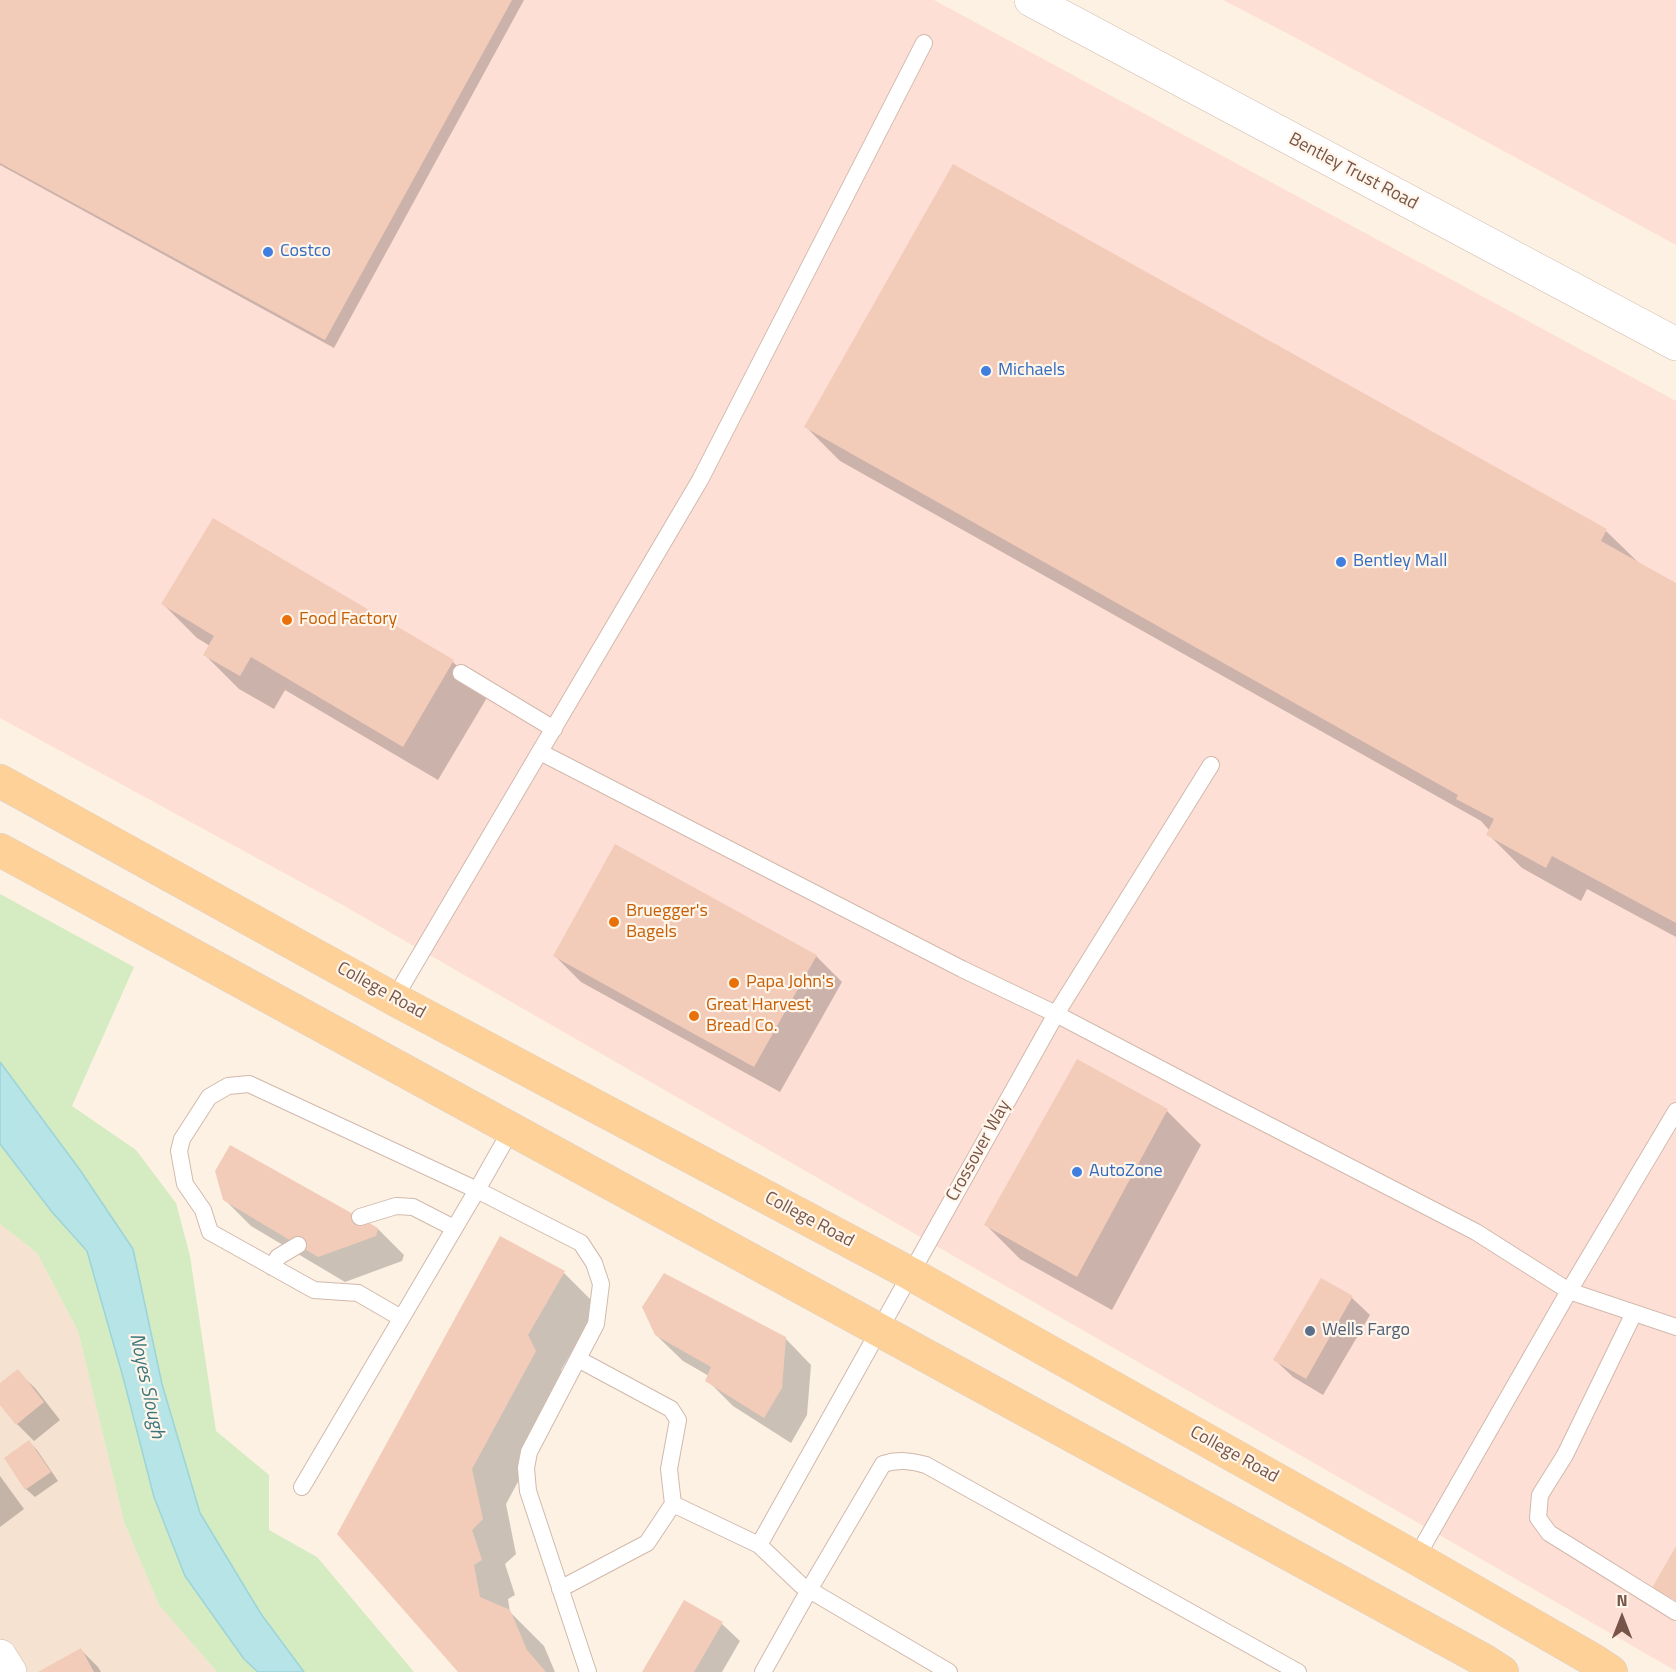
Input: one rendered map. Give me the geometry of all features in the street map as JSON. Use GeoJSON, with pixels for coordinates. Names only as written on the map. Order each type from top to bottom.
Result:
{"type":"FeatureCollection","features":[{"type":"Feature","properties":{"kind":"main road","name":"College Road"},"geometry":{"type":"LineString","coordinates":[[0,781],[394,999],[911,1274],[1416,1558],[1611,1672]]}},
{"type":"Feature","properties":{"kind":"main road"},"geometry":{"type":"LineString","coordinates":[[0,850],[1502,1672]]}},
{"type":"Feature","properties":{"kind":"street","name":"Bentley Trust Road"},"geometry":{"type":"LineString","coordinates":[[1031,0],[1676,344]]}},
{"type":"Feature","properties":{"kind":"street"},"geometry":{"type":"LineString","coordinates":[[0,1656],[10,1672]]}},
{"type":"Feature","properties":{"kind":"lane"},"geometry":{"type":"LineString","coordinates":[[394,999],[700,480],[924,43]]}},
{"type":"Feature","properties":{"kind":"lane"},"geometry":{"type":"LineString","coordinates":[[461,673],[554,729]]}},
{"type":"Feature","properties":{"kind":"lane"},"geometry":{"type":"LineString","coordinates":[[540,752],[962,969],[1056,1014],[1476,1232],[1569,1291],[1676,1327]]}},
{"type":"Feature","properties":{"kind":"lane","name":"Crossover Way"},"geometry":{"type":"LineString","coordinates":[[759,1545],[1056,1014],[1211,765]]}},
{"type":"Feature","properties":{"kind":"lane"},"geometry":{"type":"LineString","coordinates":[[401,1318],[358,1293],[314,1290],[210,1232],[203,1210],[185,1184],[179,1151],[182,1139],[209,1097],[228,1086],[249,1084],[477,1190],[581,1244],[594,1263],[601,1284],[596,1324],[529,1452],[526,1468],[528,1491],[588,1672]]}},
{"type":"Feature","properties":{"kind":"lane"},"geometry":{"type":"LineString","coordinates":[[1416,1558],[1569,1291],[1676,1111]]}},
{"type":"Feature","properties":{"kind":"lane"},"geometry":{"type":"LineString","coordinates":[[302,1487],[511,1130]]}},
{"type":"Feature","properties":{"kind":"lane"},"geometry":{"type":"LineString","coordinates":[[360,1217],[396,1206],[413,1208],[454,1228]]}},
{"type":"Feature","properties":{"kind":"lane"},"geometry":{"type":"LineString","coordinates":[[272,1267],[278,1257],[298,1245]]}},
{"type":"Feature","properties":{"kind":"lane"},"geometry":{"type":"LineString","coordinates":[[1634,1313],[1565,1455],[1540,1495],[1538,1518],[1549,1533],[1676,1612]]}},
{"type":"Feature","properties":{"kind":"lane"},"geometry":{"type":"LineString","coordinates":[[560,1589],[647,1543],[674,1504],[669,1469],[678,1419],[671,1408],[578,1359]]}},
{"type":"Feature","properties":{"kind":"lane"},"geometry":{"type":"LineString","coordinates":[[763,1672],[883,1464],[895,1460],[927,1465],[1298,1672]]}},
{"type":"Feature","properties":{"kind":"lane"},"geometry":{"type":"LineString","coordinates":[[674,1504],[759,1545],[801,1585],[949,1672]]}},
{"type":"Feature","properties":{"kind":"shaded area"},"geometry":{"type":"Polygon","coordinates":[[[0,0],[934,0],[1676,401],[1676,1671],[339,903],[0,718],[0,0]]]}},
{"type":"Feature","properties":{"kind":"shaded area"},"geometry":{"type":"Polygon","coordinates":[[[1223,0],[1676,0],[1676,245],[1298,39],[1223,0]]]}},
{"type":"Feature","properties":{"kind":"shaded area"},"geometry":{"type":"Polygon","coordinates":[[[0,1224],[37,1253],[78,1331],[124,1522],[159,1605],[217,1672],[0,1672],[0,1224]]]}},
{"type":"Feature","properties":{"kind":"green space"},"geometry":{"type":"Polygon","coordinates":[[[0,894],[134,967],[72,1106],[136,1150],[176,1203],[190,1256],[216,1431],[269,1475],[269,1530],[317,1557],[414,1672],[304,1672],[261,1614],[200,1513],[162,1384],[133,1249],[80,1170],[0,1062],[0,894]]]}},
{"type":"Feature","properties":{"kind":"green space"},"geometry":{"type":"Polygon","coordinates":[[[0,1144],[52,1212],[87,1251],[154,1497],[185,1576],[244,1659],[258,1672],[217,1672],[159,1605],[124,1522],[78,1331],[37,1253],[0,1224],[0,1144]]]}},
{"type":"Feature","properties":{"kind":"water","name":"Noyes Slough"},"geometry":{"type":"Polygon","coordinates":[[[0,1062],[80,1170],[133,1249],[162,1384],[200,1513],[261,1614],[304,1672],[258,1672],[244,1659],[185,1576],[154,1497],[87,1251],[52,1212],[0,1144],[0,1062]]]}},
{"type":"Feature","properties":{"kind":"building","name":"Costco"},"geometry":{"type":"Polygon","coordinates":[[[0,0],[512,0],[325,340],[0,163],[0,0]]]}},
{"type":"Feature","properties":{"kind":"building","name":"Bentley Mall"},"geometry":{"type":"Polygon","coordinates":[[[953,164],[1607,529],[1601,541],[1676,583],[1676,923],[1552,856],[1546,868],[1486,835],[1494,819],[1456,799],[1458,795],[804,427],[953,164]]]}},
{"type":"Feature","properties":{"kind":"building","name":"Food Factory"},"geometry":{"type":"Polygon","coordinates":[[[213,518],[454,660],[403,747],[251,657],[240,676],[203,655],[214,636],[161,604],[213,518]]]}},
{"type":"Feature","properties":{"kind":"building"},"geometry":{"type":"Polygon","coordinates":[[[615,844],[817,955],[754,1067],[553,956],[615,844]]]}},
{"type":"Feature","properties":{"kind":"building"},"geometry":{"type":"Polygon","coordinates":[[[1077,1059],[1168,1109],[1077,1277],[984,1225],[1077,1059]]]}},
{"type":"Feature","properties":{"kind":"building"},"geometry":{"type":"Polygon","coordinates":[[[230,1145],[378,1228],[376,1236],[318,1257],[223,1200],[215,1171],[230,1145]]]}},
{"type":"Feature","properties":{"kind":"building"},"geometry":{"type":"Polygon","coordinates":[[[500,1236],[565,1271],[528,1335],[536,1351],[472,1469],[483,1519],[472,1530],[482,1560],[474,1565],[480,1597],[510,1610],[527,1650],[546,1672],[458,1672],[337,1534],[500,1236]]]}},
{"type":"Feature","properties":{"kind":"building"},"geometry":{"type":"Polygon","coordinates":[[[664,1273],[786,1337],[782,1388],[764,1418],[705,1381],[711,1367],[655,1335],[642,1307],[664,1273]]]}},
{"type":"Feature","properties":{"kind":"building"},"geometry":{"type":"Polygon","coordinates":[[[1321,1278],[1353,1296],[1306,1379],[1273,1360],[1321,1278]]]}},
{"type":"Feature","properties":{"kind":"building"},"geometry":{"type":"Polygon","coordinates":[[[18,1369],[44,1402],[16,1425],[0,1405],[0,1383],[18,1369]]]}},
{"type":"Feature","properties":{"kind":"building"},"geometry":{"type":"Polygon","coordinates":[[[29,1440],[51,1472],[25,1490],[4,1458],[29,1440]]]}},
{"type":"Feature","properties":{"kind":"building"},"geometry":{"type":"Polygon","coordinates":[[[1676,1546],[1676,1601],[1652,1588],[1676,1546]]]}},
{"type":"Feature","properties":{"kind":"building"},"geometry":{"type":"Polygon","coordinates":[[[684,1600],[723,1622],[694,1672],[642,1672],[684,1600]]]}},
{"type":"Feature","properties":{"kind":"building"},"geometry":{"type":"Polygon","coordinates":[[[81,1648],[94,1672],[38,1672],[81,1648]]]}},
{"type":"Feature","properties":{"kind":"place","name":"Costco"},"geometry":{"type":"Point","coordinates":[268,252]}},
{"type":"Feature","properties":{"kind":"place","name":"Michaels"},"geometry":{"type":"Point","coordinates":[986,371]}},
{"type":"Feature","properties":{"kind":"place","name":"Bentley Mall"},"geometry":{"type":"Point","coordinates":[1341,562]}},
{"type":"Feature","properties":{"kind":"place","name":"Food Factory"},"geometry":{"type":"Point","coordinates":[287,620]}},
{"type":"Feature","properties":{"kind":"place","name":"Bruegger's Bagels"},"geometry":{"type":"Point","coordinates":[614,922]}},
{"type":"Feature","properties":{"kind":"place","name":"Papa John's"},"geometry":{"type":"Point","coordinates":[734,983]}},
{"type":"Feature","properties":{"kind":"place","name":"Great Harvest Bread Co."},"geometry":{"type":"Point","coordinates":[694,1016]}},
{"type":"Feature","properties":{"kind":"place","name":"AutoZone"},"geometry":{"type":"Point","coordinates":[1077,1172]}},
{"type":"Feature","properties":{"kind":"place","name":"Wells Fargo"},"geometry":{"type":"Point","coordinates":[1310,1331]}}]}
